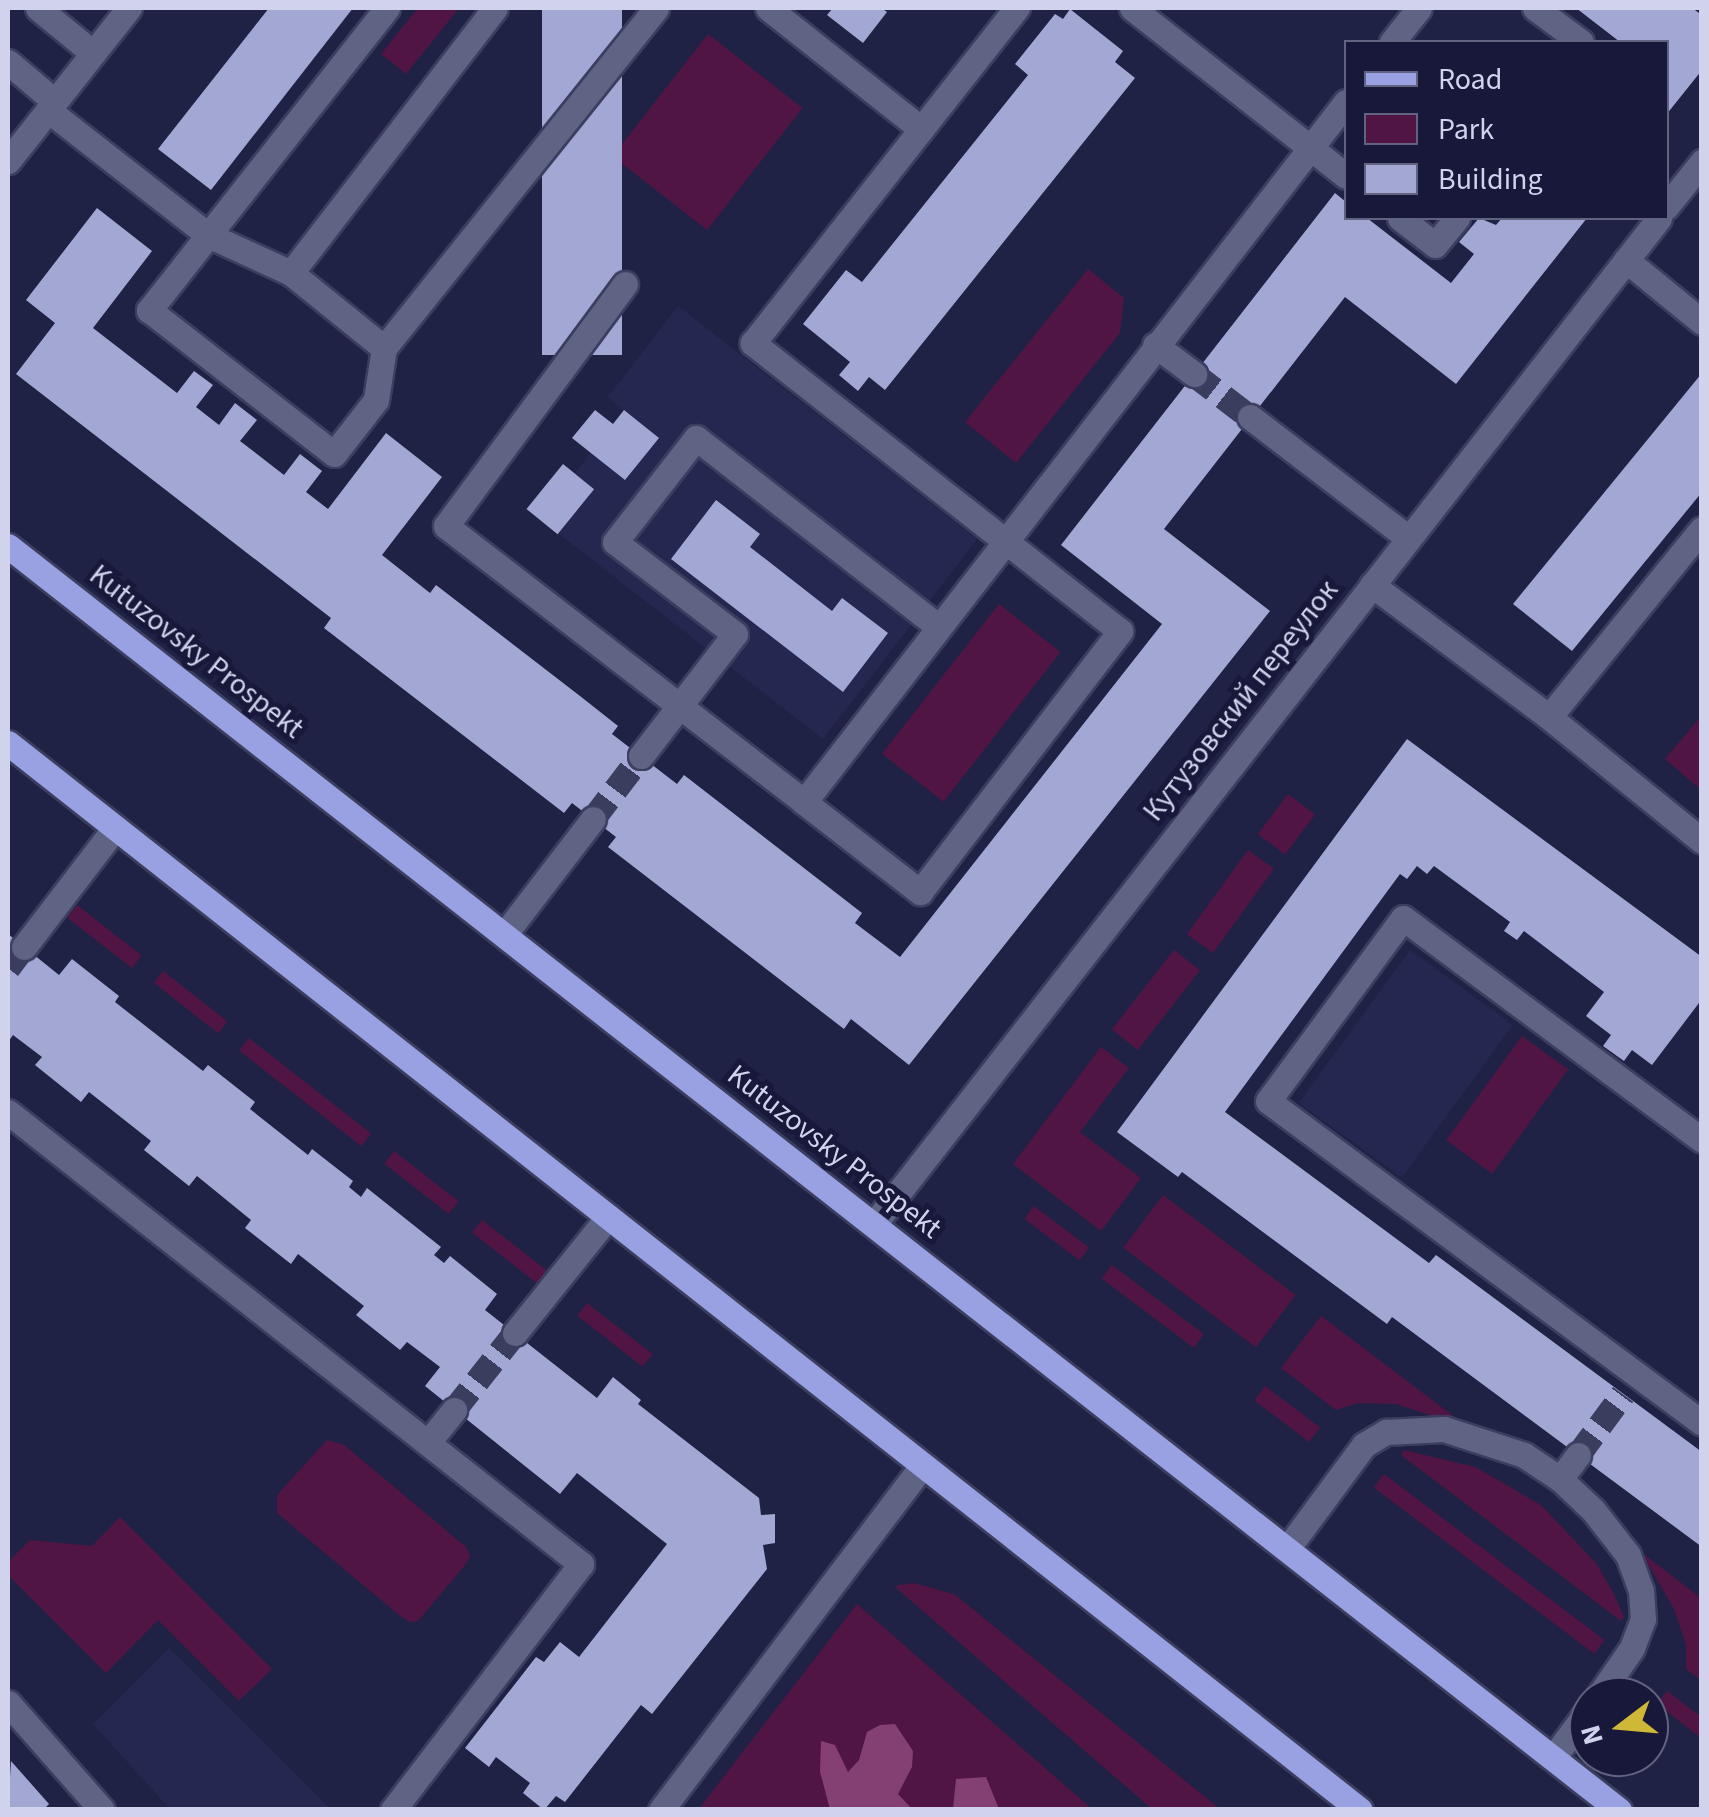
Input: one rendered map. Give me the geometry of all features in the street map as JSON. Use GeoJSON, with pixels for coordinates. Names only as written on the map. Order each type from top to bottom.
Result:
{"type":"FeatureCollection","features":[{"type":"Feature","properties":{"kind":"main road","name":"Kutuzovsky Prospekt"},"geometry":{"type":"LineString","coordinates":[[8,546],[1619,1810]]}},
{"type":"Feature","properties":{"kind":"main road"},"geometry":{"type":"LineString","coordinates":[[8,743],[1360,1810]]}},
{"type":"Feature","properties":{"kind":"street"},"geometry":{"type":"LineString","coordinates":[[38,8],[93,53]]}},
{"type":"Feature","properties":{"kind":"street"},"geometry":{"type":"LineString","coordinates":[[8,161],[129,8]]}},
{"type":"Feature","properties":{"kind":"street"},"geometry":{"type":"LineString","coordinates":[[387,8],[149,310],[334,454],[376,400],[384,348],[656,8]]}},
{"type":"Feature","properties":{"kind":"street"},"geometry":{"type":"LineString","coordinates":[[290,273],[494,8]]}},
{"type":"Feature","properties":{"kind":"street"},"geometry":{"type":"LineString","coordinates":[[768,8],[921,129]]}},
{"type":"Feature","properties":{"kind":"street"},"geometry":{"type":"LineString","coordinates":[[625,284],[446,526],[920,892],[1120,631],[753,344],[1016,8]]}},
{"type":"Feature","properties":{"kind":"street"},"geometry":{"type":"LineString","coordinates":[[1132,8],[1344,174]]}},
{"type":"Feature","properties":{"kind":"street"},"geometry":{"type":"LineString","coordinates":[[1394,40],[1419,8]]}},
{"type":"Feature","properties":{"kind":"street"},"geometry":{"type":"LineString","coordinates":[[1536,8],[1578,40]]}},
{"type":"Feature","properties":{"kind":"street"},"geometry":{"type":"LineString","coordinates":[[8,62],[51,106],[208,235],[290,273],[384,348]]}},
{"type":"Feature","properties":{"kind":"street"},"geometry":{"type":"LineString","coordinates":[[804,802],[1344,105]]}},
{"type":"Feature","properties":{"kind":"street"},"geometry":{"type":"LineString","coordinates":[[1669,203],[1702,162]]}},
{"type":"Feature","properties":{"kind":"street"},"geometry":{"type":"LineString","coordinates":[[1403,220],[1436,245],[1455,220]]}},
{"type":"Feature","properties":{"kind":"street","name":"Кутузовский переулок"},"geometry":{"type":"LineString","coordinates":[[874,1224],[1656,220]]}},
{"type":"Feature","properties":{"kind":"street"},"geometry":{"type":"LineString","coordinates":[[1626,260],[1702,322]]}},
{"type":"Feature","properties":{"kind":"street"},"geometry":{"type":"LineString","coordinates":[[1155,344],[1194,374]]}},
{"type":"Feature","properties":{"kind":"street"},"geometry":{"type":"LineString","coordinates":[[1250,417],[1408,538]]}},
{"type":"Feature","properties":{"kind":"street"},"geometry":{"type":"LineString","coordinates":[[641,756],[734,634],[616,542],[696,438],[939,627]]}},
{"type":"Feature","properties":{"kind":"street"},"geometry":{"type":"LineString","coordinates":[[1549,717],[1702,529]]}},
{"type":"Feature","properties":{"kind":"street"},"geometry":{"type":"LineString","coordinates":[[1372,585],[1549,717],[1702,841]]}},
{"type":"Feature","properties":{"kind":"street"},"geometry":{"type":"LineString","coordinates":[[504,935],[593,819]]}},
{"type":"Feature","properties":{"kind":"street"},"geometry":{"type":"LineString","coordinates":[[24,947],[116,828]]}},
{"type":"Feature","properties":{"kind":"street"},"geometry":{"type":"LineString","coordinates":[[1702,1140],[1402,918],[1268,1101],[1630,1384],[1702,1423]]}},
{"type":"Feature","properties":{"kind":"street"},"geometry":{"type":"LineString","coordinates":[[8,1112],[581,1564],[393,1810]]}},
{"type":"Feature","properties":{"kind":"street"},"geometry":{"type":"LineString","coordinates":[[515,1334],[608,1217]]}},
{"type":"Feature","properties":{"kind":"street"},"geometry":{"type":"LineString","coordinates":[[429,1441],[454,1410]]}},
{"type":"Feature","properties":{"kind":"street"},"geometry":{"type":"LineString","coordinates":[[1287,1549],[1364,1445],[1386,1432],[1444,1429],[1524,1455],[1560,1479],[1594,1510],[1628,1555],[1642,1591],[1643,1619],[1632,1648],[1612,1677]]}},
{"type":"Feature","properties":{"kind":"street"},"geometry":{"type":"LineString","coordinates":[[1560,1479],[1578,1455]]}},
{"type":"Feature","properties":{"kind":"street"},"geometry":{"type":"LineString","coordinates":[[661,1810],[922,1466]]}},
{"type":"Feature","properties":{"kind":"street"},"geometry":{"type":"LineString","coordinates":[[8,1703],[102,1810]]}},
{"type":"Feature","properties":{"kind":"street"},"geometry":{"type":"LineString","coordinates":[[1553,1758],[1569,1737]]}},
{"type":"Feature","properties":{"kind":"shaded area"},"geometry":{"type":"Polygon","coordinates":[[[678,306],[977,539],[823,739],[527,509],[563,464],[575,473],[624,411],[608,397],[678,306]]]}},
{"type":"Feature","properties":{"kind":"shaded area"},"geometry":{"type":"Polygon","coordinates":[[[1410,950],[1513,1025],[1402,1178],[1299,1103],[1410,950]]]}},
{"type":"Feature","properties":{"kind":"shaded area"},"geometry":{"type":"Polygon","coordinates":[[[169,1648],[330,1809],[170,1809],[93,1724],[169,1648]]]}},
{"type":"Feature","properties":{"kind":"shaded area"},"geometry":{"type":"Polygon","coordinates":[[[895,1724],[913,1751],[912,1767],[898,1794],[912,1809],[830,1809],[820,1772],[821,1741],[835,1745],[848,1772],[859,1760],[867,1732],[880,1725],[895,1724]]]}},
{"type":"Feature","properties":{"kind":"shaded area"},"geometry":{"type":"Polygon","coordinates":[[[986,1777],[999,1809],[953,1809],[956,1779],[986,1777]]]}},
{"type":"Feature","properties":{"kind":"green space"},"geometry":{"type":"Polygon","coordinates":[[[418,8],[459,8],[406,74],[381,54],[418,8]]]}},
{"type":"Feature","properties":{"kind":"green space"},"geometry":{"type":"Polygon","coordinates":[[[708,34],[803,108],[707,230],[613,156],[708,34]]]}},
{"type":"Feature","properties":{"kind":"green space"},"geometry":{"type":"Polygon","coordinates":[[[1088,269],[1124,298],[1120,333],[1016,463],[965,422],[1088,269]]]}},
{"type":"Feature","properties":{"kind":"green space"},"geometry":{"type":"Polygon","coordinates":[[[999,604],[1060,652],[943,802],[882,754],[999,604]]]}},
{"type":"Feature","properties":{"kind":"green space"},"geometry":{"type":"Polygon","coordinates":[[[1701,716],[1701,790],[1665,759],[1701,716]]]}},
{"type":"Feature","properties":{"kind":"green space"},"geometry":{"type":"Polygon","coordinates":[[[1288,794],[1315,814],[1285,854],[1258,834],[1288,794]]]}},
{"type":"Feature","properties":{"kind":"green space"},"geometry":{"type":"Polygon","coordinates":[[[1248,850],[1274,869],[1213,953],[1187,934],[1248,850]]]}},
{"type":"Feature","properties":{"kind":"green space"},"geometry":{"type":"Polygon","coordinates":[[[77,905],[142,955],[132,968],[67,918],[77,905]]]}},
{"type":"Feature","properties":{"kind":"green space"},"geometry":{"type":"Polygon","coordinates":[[[1174,950],[1200,970],[1138,1050],[1112,1030],[1174,950]]]}},
{"type":"Feature","properties":{"kind":"green space"},"geometry":{"type":"Polygon","coordinates":[[[163,971],[228,1021],[218,1033],[154,983],[163,971]]]}},
{"type":"Feature","properties":{"kind":"green space"},"geometry":{"type":"Polygon","coordinates":[[[1522,1036],[1568,1070],[1492,1174],[1446,1140],[1522,1036]]]}},
{"type":"Feature","properties":{"kind":"green space"},"geometry":{"type":"Polygon","coordinates":[[[249,1038],[371,1133],[361,1146],[239,1051],[249,1038]]]}},
{"type":"Feature","properties":{"kind":"green space"},"geometry":{"type":"Polygon","coordinates":[[[1101,1047],[1129,1068],[1080,1132],[1141,1178],[1101,1231],[1013,1164],[1101,1047]]]}},
{"type":"Feature","properties":{"kind":"green space"},"geometry":{"type":"Polygon","coordinates":[[[394,1151],[459,1201],[449,1214],[384,1164],[394,1151]]]}},
{"type":"Feature","properties":{"kind":"green space"},"geometry":{"type":"Polygon","coordinates":[[[1163,1195],[1296,1295],[1256,1348],[1123,1248],[1163,1195]]]}},
{"type":"Feature","properties":{"kind":"green space"},"geometry":{"type":"Polygon","coordinates":[[[1034,1206],[1089,1248],[1079,1260],[1024,1219],[1034,1206]]]}},
{"type":"Feature","properties":{"kind":"green space"},"geometry":{"type":"Polygon","coordinates":[[[482,1220],[547,1271],[538,1284],[472,1233],[482,1220]]]}},
{"type":"Feature","properties":{"kind":"green space"},"geometry":{"type":"Polygon","coordinates":[[[1112,1265],[1204,1334],[1194,1348],[1102,1279],[1112,1265]]]}},
{"type":"Feature","properties":{"kind":"green space"},"geometry":{"type":"Polygon","coordinates":[[[587,1303],[652,1354],[643,1367],[577,1316],[587,1303]]]}},
{"type":"Feature","properties":{"kind":"green space"},"geometry":{"type":"Polygon","coordinates":[[[1321,1316],[1460,1421],[1458,1424],[1396,1404],[1358,1403],[1336,1410],[1281,1368],[1321,1316]]]}},
{"type":"Feature","properties":{"kind":"green space"},"geometry":{"type":"Polygon","coordinates":[[[1265,1386],[1320,1428],[1309,1442],[1254,1400],[1265,1386]]]}},
{"type":"Feature","properties":{"kind":"green space"},"geometry":{"type":"Polygon","coordinates":[[[327,1440],[344,1445],[466,1547],[470,1556],[466,1564],[418,1621],[409,1622],[399,1615],[277,1513],[277,1495],[327,1440]]]}},
{"type":"Feature","properties":{"kind":"green space"},"geometry":{"type":"Polygon","coordinates":[[[1404,1450],[1475,1467],[1541,1505],[1596,1563],[1624,1617],[1621,1621],[1401,1455],[1404,1450]]]}},
{"type":"Feature","properties":{"kind":"green space"},"geometry":{"type":"Polygon","coordinates":[[[1384,1474],[1604,1640],[1594,1654],[1374,1488],[1384,1474]]]}},
{"type":"Feature","properties":{"kind":"green space"},"geometry":{"type":"Polygon","coordinates":[[[120,1517],[272,1669],[239,1701],[158,1620],[106,1673],[8,1575],[8,1562],[30,1540],[92,1546],[120,1517]]]}},
{"type":"Feature","properties":{"kind":"green space"},"geometry":{"type":"Polygon","coordinates":[[[1641,1552],[1701,1598],[1701,1680],[1686,1669],[1686,1645],[1674,1609],[1641,1552]]]}},
{"type":"Feature","properties":{"kind":"green space"},"geometry":{"type":"Polygon","coordinates":[[[913,1583],[954,1594],[1220,1809],[1152,1809],[894,1586],[913,1583]]]}},
{"type":"Feature","properties":{"kind":"green space"},"geometry":{"type":"Polygon","coordinates":[[[857,1604],[1092,1809],[698,1810],[857,1604]]]}},
{"type":"Feature","properties":{"kind":"green space"},"geometry":{"type":"Polygon","coordinates":[[[1669,1693],[1701,1717],[1701,1738],[1669,1713],[1669,1693]]]}},
{"type":"Feature","properties":{"kind":"building"},"geometry":{"type":"Polygon","coordinates":[[[269,8],[353,8],[211,190],[158,149],[269,8]]]}},
{"type":"Feature","properties":{"kind":"building"},"geometry":{"type":"Polygon","coordinates":[[[542,8],[622,8],[622,355],[542,355],[542,8]]]}},
{"type":"Feature","properties":{"kind":"building"},"geometry":{"type":"Polygon","coordinates":[[[833,8],[881,8],[887,12],[863,43],[827,15],[833,8]]]}},
{"type":"Feature","properties":{"kind":"building"},"geometry":{"type":"Polygon","coordinates":[[[1576,8],[1692,8],[1702,15],[1702,70],[1669,111],[1669,40],[1617,40],[1576,8]]]}},
{"type":"Feature","properties":{"kind":"building"},"geometry":{"type":"Polygon","coordinates":[[[1070,9],[1123,51],[1115,62],[1135,78],[885,390],[869,377],[858,391],[839,375],[850,362],[803,324],[846,270],[862,282],[1028,75],[1015,64],[1055,14],[1063,19],[1070,9]]]}},
{"type":"Feature","properties":{"kind":"building"},"geometry":{"type":"Polygon","coordinates":[[[1335,193],[1344,200],[1344,220],[1370,220],[1451,283],[1474,254],[1459,242],[1477,220],[1496,225],[1500,220],[1585,220],[1456,384],[1345,297],[1164,529],[1270,611],[909,1065],[851,1019],[844,1029],[608,847],[616,837],[572,803],[564,813],[324,628],[331,618],[16,374],[55,323],[26,300],[97,208],[152,251],[93,328],[177,393],[194,371],[213,385],[196,407],[219,425],[235,403],[257,420],[240,441],[284,475],[300,454],[322,471],[306,492],[328,509],[386,433],[442,477],[382,555],[430,593],[436,585],[618,726],[612,734],[677,784],[684,775],[862,913],[855,923],[900,957],[1162,624],[1061,545],[1335,193]]]}},
{"type":"Feature","properties":{"kind":"building"},"geometry":{"type":"Polygon","coordinates":[[[1702,373],[1702,492],[1572,651],[1513,604],[1702,373]]]}},
{"type":"Feature","properties":{"kind":"building"},"geometry":{"type":"Polygon","coordinates":[[[595,410],[613,424],[624,410],[659,438],[625,480],[572,438],[595,410]]]}},
{"type":"Feature","properties":{"kind":"building"},"geometry":{"type":"Polygon","coordinates":[[[563,464],[594,489],[558,534],[526,509],[563,464]]]}},
{"type":"Feature","properties":{"kind":"building"},"geometry":{"type":"Polygon","coordinates":[[[716,500],[760,534],[750,547],[832,611],[842,598],[888,633],[843,692],[671,559],[716,500]]]}},
{"type":"Feature","properties":{"kind":"building"},"geometry":{"type":"Polygon","coordinates":[[[1407,739],[1702,957],[1702,999],[1652,1065],[1632,1050],[1624,1061],[1603,1046],[1611,1035],[1586,1016],[1604,992],[1524,931],[1517,940],[1504,931],[1510,922],[1434,866],[1427,874],[1417,866],[1407,879],[1400,874],[1225,1112],[1429,1263],[1436,1255],[1702,1452],[1702,1547],[1392,1317],[1387,1324],[1182,1172],[1178,1177],[1117,1132],[1407,739]]]}},
{"type":"Feature","properties":{"kind":"building"},"geometry":{"type":"Polygon","coordinates":[[[8,934],[59,975],[72,959],[119,996],[115,1002],[203,1071],[208,1065],[255,1102],[250,1109],[308,1155],[312,1149],[353,1181],[349,1187],[361,1197],[367,1188],[441,1247],[434,1255],[444,1263],[450,1256],[497,1294],[485,1310],[597,1398],[613,1377],[641,1400],[638,1404],[759,1498],[761,1515],[775,1514],[775,1543],[763,1545],[767,1569],[652,1714],[641,1705],[565,1802],[556,1796],[544,1810],[523,1793],[530,1783],[496,1757],[489,1767],[465,1748],[536,1657],[544,1662],[560,1642],[579,1657],[667,1544],[577,1473],[560,1494],[425,1386],[440,1367],[407,1342],[400,1350],[356,1315],[364,1306],[298,1254],[291,1264],[245,1228],[251,1220],[197,1176],[189,1186],[144,1150],[151,1141],[89,1092],[81,1102],[35,1065],[42,1057],[13,1035],[8,1042],[8,934]]]}},
{"type":"Feature","properties":{"kind":"building"},"geometry":{"type":"Polygon","coordinates":[[[11,1761],[49,1804],[43,1810],[8,1810],[11,1761]]]}},
{"type":"Feature","properties":{"kind":"tunnel"},"geometry":{"type":"LineString","coordinates":[[1194,374],[1250,417]]}},
{"type":"Feature","properties":{"kind":"tunnel"},"geometry":{"type":"LineString","coordinates":[[593,819],[641,756]]}},
{"type":"Feature","properties":{"kind":"tunnel"},"geometry":{"type":"LineString","coordinates":[[8,968],[24,947]]}},
{"type":"Feature","properties":{"kind":"tunnel"},"geometry":{"type":"LineString","coordinates":[[454,1410],[515,1333]]}},
{"type":"Feature","properties":{"kind":"tunnel"},"geometry":{"type":"LineString","coordinates":[[1578,1455],[1623,1394]]}}]}
